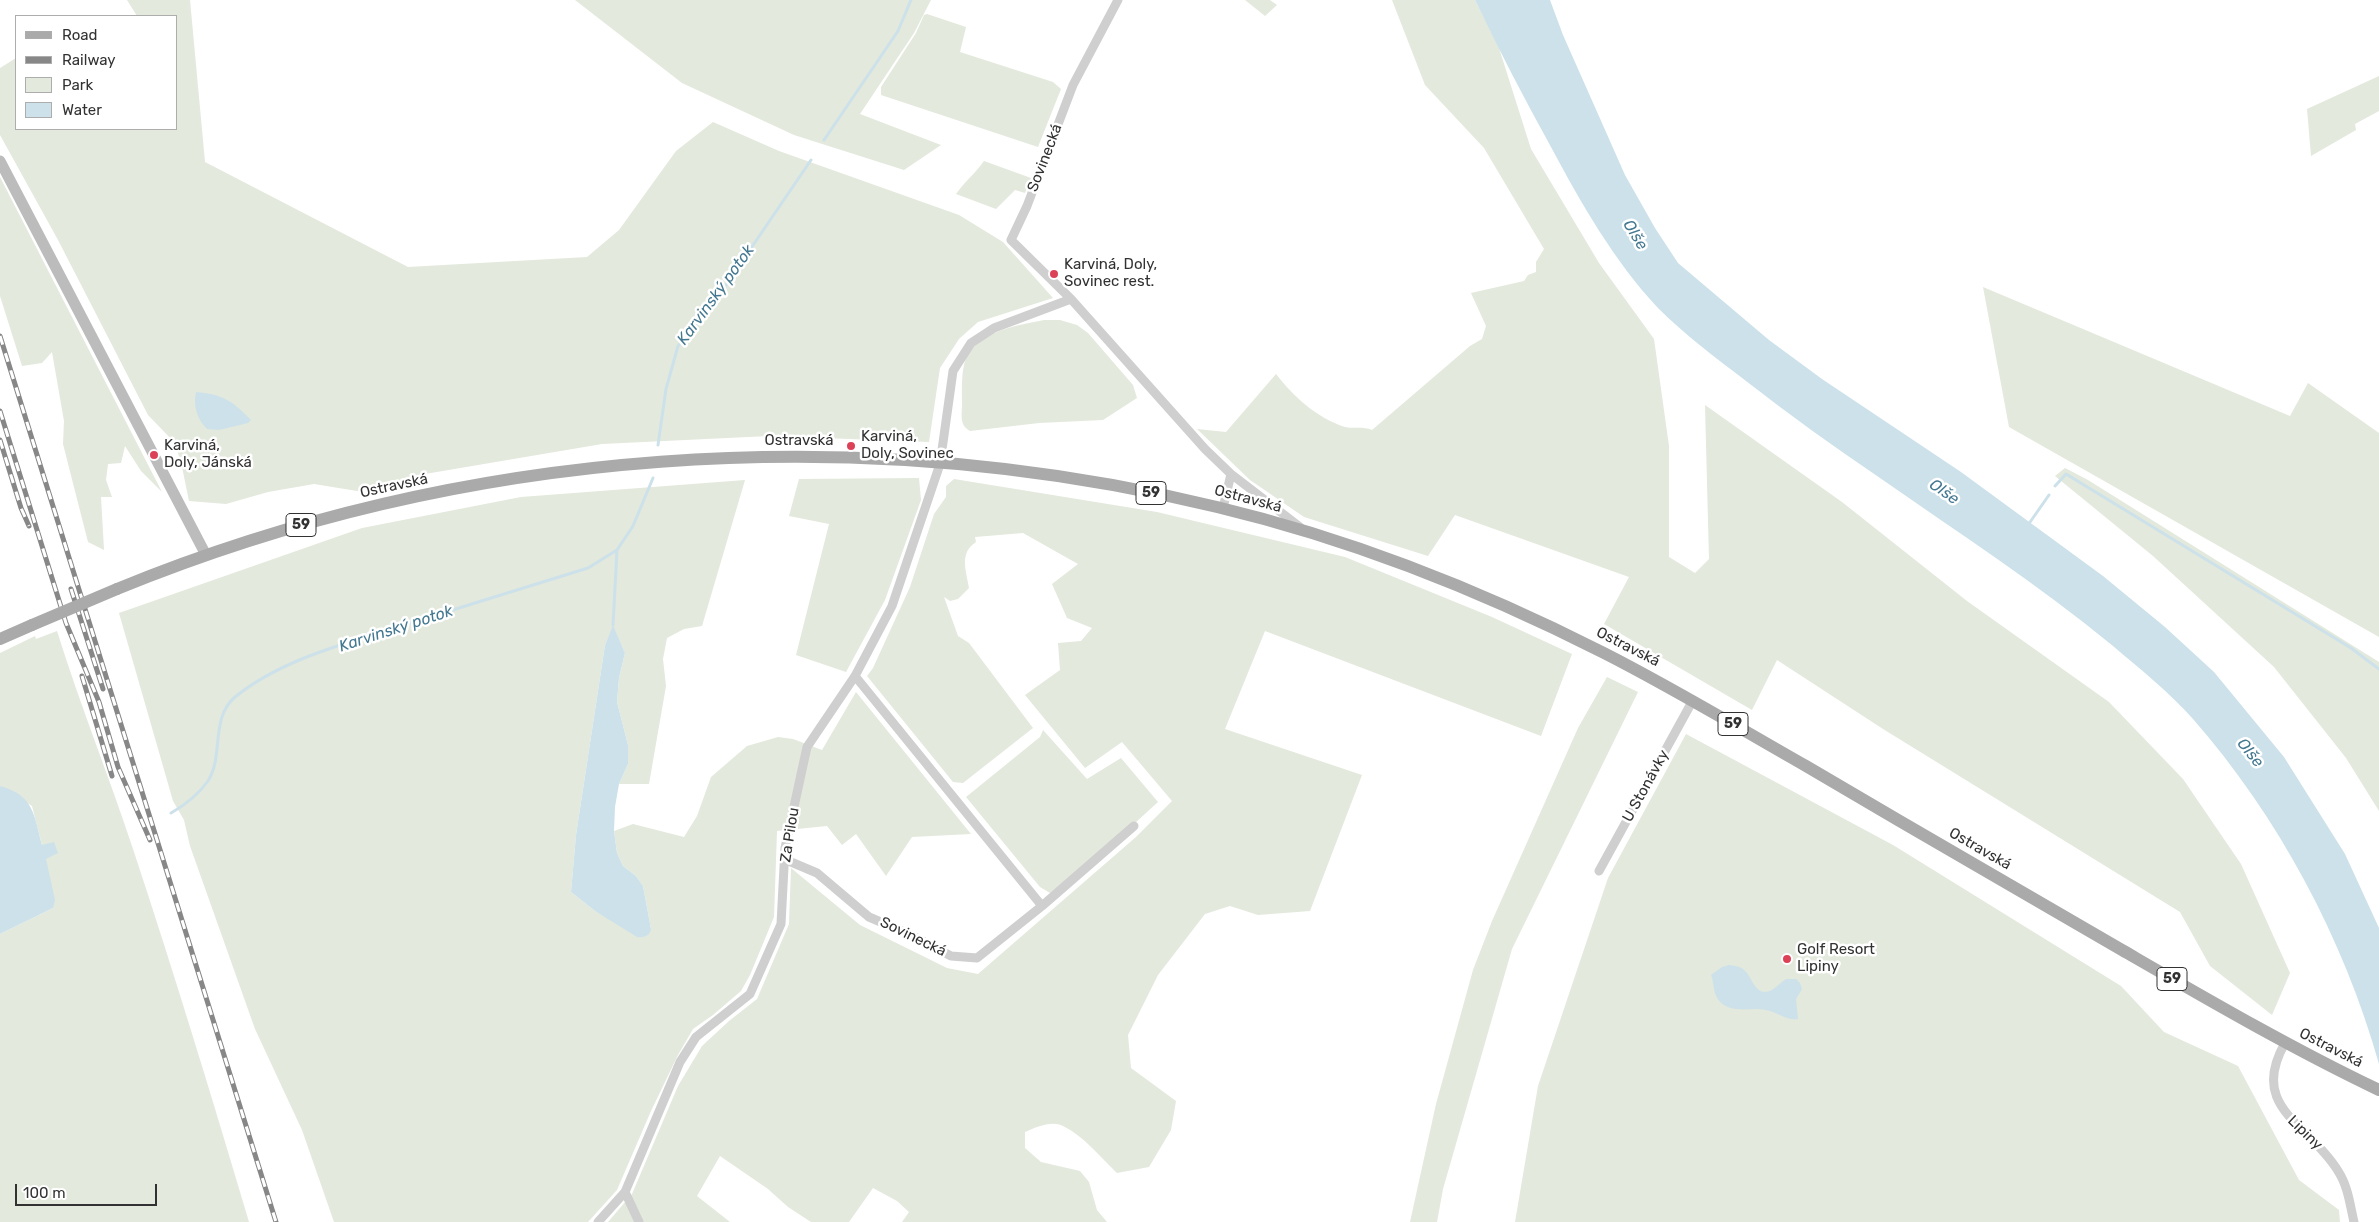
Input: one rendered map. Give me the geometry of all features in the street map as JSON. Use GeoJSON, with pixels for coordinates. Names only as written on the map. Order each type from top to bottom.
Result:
{"type":"FeatureCollection","features":[{"type":"Feature","properties":{"kind":"main road","name":"Ostravská"},"geometry":{"type":"LineString","coordinates":[[0,639],[117,589],[206,555],[304,524],[446,491],[581,468],[665,460],[839,457],[1025,472],[1112,485],[1223,508],[1307,532],[1471,592],[1562,632],[1693,700],[2285,1042],[2379,1090]]}},
{"type":"Feature","properties":{"kind":"street","name":"Sovinecká"},"geometry":{"type":"LineString","coordinates":[[1118,0],[1073,84],[1027,206],[1011,240],[1071,299],[1205,449],[1231,474],[1307,532]]}},
{"type":"Feature","properties":{"kind":"street"},"geometry":{"type":"LineString","coordinates":[[0,161],[206,555]]}},
{"type":"Feature","properties":{"kind":"street"},"geometry":{"type":"LineString","coordinates":[[940,464],[952,371],[971,343],[994,328],[1071,299]]}},
{"type":"Feature","properties":{"kind":"street","name":"Za Pilou"},"geometry":{"type":"LineString","coordinates":[[598,1222],[625,1192],[680,1062],[696,1037],[750,994],[781,924],[784,859],[807,747],[855,676],[892,606],[940,464]]}},
{"type":"Feature","properties":{"kind":"street"},"geometry":{"type":"LineString","coordinates":[[1223,508],[1231,474]]}},
{"type":"Feature","properties":{"kind":"street"},"geometry":{"type":"LineString","coordinates":[[855,676],[1042,906]]}},
{"type":"Feature","properties":{"kind":"street","name":"U Stonávky"},"geometry":{"type":"LineString","coordinates":[[1600,871],[1693,700]]}},
{"type":"Feature","properties":{"kind":"street","name":"Sovinecká"},"geometry":{"type":"LineString","coordinates":[[784,859],[816,873],[869,917],[912,935],[951,956],[977,958],[1042,906],[1134,826]]}},
{"type":"Feature","properties":{"kind":"street","name":"Lipiny"},"geometry":{"type":"LineString","coordinates":[[2285,1042],[2277,1057],[2272,1075],[2273,1089],[2285,1113],[2323,1149],[2339,1171],[2346,1185],[2354,1222]]}},
{"type":"Feature","properties":{"kind":"street"},"geometry":{"type":"LineString","coordinates":[[625,1192],[639,1222]]}},
{"type":"Feature","properties":{"kind":"green space"},"geometry":{"type":"Polygon","coordinates":[[[127,0],[190,0],[205,162],[408,267],[587,257],[619,230],[676,151],[713,122],[779,151],[959,215],[1003,242],[1053,298],[978,322],[959,339],[940,368],[929,442],[769,436],[602,444],[419,475],[357,491],[314,484],[268,492],[226,504],[189,501],[181,462],[174,442],[148,415],[58,240],[0,135],[0,68],[15,59],[15,130],[178,130],[178,15],[136,15],[127,0]]]}},
{"type":"Feature","properties":{"kind":"green space"},"geometry":{"type":"Polygon","coordinates":[[[575,0],[931,0],[914,33],[860,114],[941,145],[904,170],[794,135],[682,83],[575,0]]]}},
{"type":"Feature","properties":{"kind":"green space"},"geometry":{"type":"Polygon","coordinates":[[[1245,0],[1270,0],[1277,5],[1265,16],[1245,0]]]}},
{"type":"Feature","properties":{"kind":"green space"},"geometry":{"type":"Polygon","coordinates":[[[1392,0],[1475,0],[1499,48],[1531,149],[1599,263],[1654,339],[1669,446],[1669,557],[1695,573],[1709,559],[1705,405],[1842,502],[1967,601],[2109,702],[2183,779],[2241,864],[2290,973],[2272,1015],[2210,966],[2180,912],[1883,729],[1777,660],[1752,710],[1604,624],[1629,577],[1455,515],[1428,556],[1304,517],[1250,480],[1197,429],[1226,432],[1276,374],[1298,399],[1325,418],[1345,427],[1372,430],[1470,346],[1482,339],[1486,326],[1471,293],[1524,281],[1528,275],[1536,272],[1536,262],[1544,249],[1484,148],[1425,85],[1392,0]]]}},
{"type":"Feature","properties":{"kind":"green space"},"geometry":{"type":"Polygon","coordinates":[[[927,14],[966,27],[960,52],[1053,82],[1061,89],[1038,147],[881,95],[881,87],[916,33],[924,15],[927,14]]]}},
{"type":"Feature","properties":{"kind":"green space"},"geometry":{"type":"Polygon","coordinates":[[[2379,76],[2379,111],[2355,124],[2356,130],[2311,156],[2307,109],[2379,76]]]}},
{"type":"Feature","properties":{"kind":"green space"},"geometry":{"type":"Polygon","coordinates":[[[984,161],[1031,178],[1025,193],[1015,190],[996,209],[956,194],[984,161]]]}},
{"type":"Feature","properties":{"kind":"green space"},"geometry":{"type":"Polygon","coordinates":[[[0,177],[162,492],[141,471],[125,446],[121,463],[108,464],[106,480],[112,497],[101,497],[104,550],[88,542],[63,444],[64,421],[52,352],[42,363],[22,366],[0,296],[0,177]]]}},
{"type":"Feature","properties":{"kind":"green space"},"geometry":{"type":"Polygon","coordinates":[[[1983,287],[2290,416],[2308,383],[2379,433],[2379,637],[2009,427],[1983,287]]]}},
{"type":"Feature","properties":{"kind":"green space"},"geometry":{"type":"Polygon","coordinates":[[[1044,320],[1060,320],[1077,325],[1088,333],[1133,385],[1137,398],[1103,420],[1039,423],[970,431],[966,429],[962,419],[962,387],[964,363],[972,349],[979,341],[989,335],[1023,324],[1044,320]]]}},
{"type":"Feature","properties":{"kind":"green space"},"geometry":{"type":"Polygon","coordinates":[[[2065,468],[2088,480],[2379,662],[2379,811],[2346,758],[2274,667],[2153,556],[2055,476],[2065,468]]]}},
{"type":"Feature","properties":{"kind":"green space"},"geometry":{"type":"Polygon","coordinates":[[[919,478],[921,500],[885,600],[846,672],[796,655],[829,524],[789,516],[799,479],[919,478]]]}},
{"type":"Feature","properties":{"kind":"green space"},"geometry":{"type":"Polygon","coordinates":[[[954,479],[1157,512],[1345,557],[1492,617],[1572,654],[1541,736],[1265,631],[1225,729],[1362,775],[1310,911],[1258,915],[1230,906],[1205,914],[1158,975],[1128,1035],[1131,1068],[1176,1101],[1171,1130],[1149,1167],[1117,1173],[1085,1141],[1071,1130],[1059,1124],[1044,1125],[1025,1132],[1025,1148],[1041,1162],[1080,1171],[1089,1182],[1097,1210],[1107,1222],[902,1222],[909,1212],[897,1201],[873,1188],[849,1222],[811,1222],[720,1156],[697,1196],[730,1222],[608,1222],[632,1194],[678,1086],[702,1046],[757,999],[789,924],[791,868],[860,925],[947,968],[978,974],[1136,837],[1172,801],[1122,742],[1085,768],[1025,695],[1060,670],[1058,643],[1081,641],[1092,628],[1067,618],[1052,584],[1078,564],[1023,533],[975,537],[976,542],[967,551],[965,562],[969,588],[958,599],[950,601],[944,597],[958,636],[969,643],[1033,728],[963,783],[953,782],[867,676],[873,668],[910,587],[934,514],[946,497],[946,486],[954,479]]]}},
{"type":"Feature","properties":{"kind":"green space"},"geometry":{"type":"Polygon","coordinates":[[[745,480],[702,626],[684,629],[667,638],[663,659],[666,686],[649,784],[619,784],[628,764],[628,745],[617,702],[619,678],[625,653],[613,626],[605,645],[576,835],[571,892],[595,911],[642,937],[651,929],[643,886],[636,876],[623,866],[617,853],[614,831],[633,824],[684,837],[697,816],[711,777],[747,746],[778,737],[793,739],[822,750],[856,692],[971,834],[912,837],[886,876],[856,834],[842,845],[827,826],[777,831],[774,917],[750,975],[741,991],[693,1029],[651,1111],[617,1190],[588,1222],[334,1222],[302,1130],[255,1029],[190,846],[184,820],[173,801],[119,613],[362,528],[521,497],[745,480]]]}},
{"type":"Feature","properties":{"kind":"green space"},"geometry":{"type":"Polygon","coordinates":[[[57,631],[124,822],[249,1222],[0,1222],[0,934],[53,908],[42,845],[32,806],[0,786],[0,653],[35,636],[36,639],[57,631]]]}},
{"type":"Feature","properties":{"kind":"green space"},"geometry":{"type":"Polygon","coordinates":[[[1607,677],[1638,692],[1512,949],[1443,1189],[1437,1222],[1410,1222],[1436,1104],[1473,970],[1492,921],[1578,728],[1607,677]]]}},
{"type":"Feature","properties":{"kind":"green space"},"geometry":{"type":"Polygon","coordinates":[[[1043,730],[1087,779],[1121,758],[1158,802],[1088,866],[1050,893],[1040,887],[966,797],[1040,737],[1043,730]]]}},
{"type":"Feature","properties":{"kind":"green space"},"geometry":{"type":"Polygon","coordinates":[[[1686,734],[1893,845],[2121,986],[2164,1032],[2238,1066],[2299,1180],[2339,1210],[2340,1222],[1515,1222],[1538,1086],[1608,878],[1686,734]]]}},
{"type":"Feature","properties":{"kind":"water","name":"Olše"},"geometry":{"type":"Polygon","coordinates":[[[1475,0],[1550,0],[1563,35],[1625,175],[1655,228],[1678,263],[1769,340],[1822,379],[1961,472],[2103,576],[2165,627],[2214,672],[2284,757],[2345,854],[2379,928],[2379,1064],[2347,971],[2305,881],[2253,796],[2193,719],[2154,681],[2085,624],[1998,560],[1846,455],[1763,394],[1679,328],[1658,308],[1627,271],[1586,210],[1521,92],[1475,0]]]}},
{"type":"Feature","properties":{"kind":"water"},"geometry":{"type":"Polygon","coordinates":[[[196,392],[220,397],[233,403],[251,420],[248,423],[219,430],[207,429],[197,412],[196,392]]]}},
{"type":"Feature","properties":{"kind":"water"},"geometry":{"type":"Polygon","coordinates":[[[613,625],[625,653],[619,678],[617,702],[628,745],[628,764],[619,784],[615,807],[614,831],[617,853],[623,866],[636,876],[643,886],[651,929],[648,935],[642,937],[637,937],[595,911],[571,892],[576,835],[605,645],[613,625]]]}},
{"type":"Feature","properties":{"kind":"water"},"geometry":{"type":"Polygon","coordinates":[[[0,786],[20,795],[26,801],[34,816],[42,845],[54,842],[58,853],[46,859],[55,900],[53,908],[0,934],[0,786]]]}},
{"type":"Feature","properties":{"kind":"water"},"geometry":{"type":"Polygon","coordinates":[[[1729,965],[1737,966],[1747,973],[1760,991],[1770,991],[1786,979],[1796,979],[1802,989],[1796,999],[1798,1019],[1786,1018],[1761,1009],[1734,1009],[1720,1002],[1716,995],[1711,975],[1722,967],[1729,965]]]}},
{"type":"Feature","properties":{"kind":"waterway","name":"Karvinský potok"},"geometry":{"type":"LineString","coordinates":[[824,140],[898,31],[911,0]]}},
{"type":"Feature","properties":{"kind":"waterway","name":"Karvinský potok"},"geometry":{"type":"LineString","coordinates":[[658,445],[666,389],[678,346],[713,304],[811,160]]}},
{"type":"Feature","properties":{"kind":"waterway"},"geometry":{"type":"LineString","coordinates":[[2055,486],[2066,474],[2351,648],[2379,669]]}},
{"type":"Feature","properties":{"kind":"waterway","name":"Karvinský potok"},"geometry":{"type":"LineString","coordinates":[[171,813],[191,799],[208,781],[213,771],[222,715],[235,697],[253,684],[294,662],[338,646],[588,568],[617,550],[633,526],[653,478]]}},
{"type":"Feature","properties":{"kind":"waterway"},"geometry":{"type":"LineString","coordinates":[[2028,525],[2049,495]]}},
{"type":"Feature","properties":{"kind":"waterway"},"geometry":{"type":"LineString","coordinates":[[613,625],[617,550]]}},
{"type":"Feature","properties":{"kind":"railway"},"geometry":{"type":"LineString","coordinates":[[0,336],[276,1222]]}},
{"type":"Feature","properties":{"kind":"railway"},"geometry":{"type":"LineString","coordinates":[[0,411],[66,623],[99,702],[118,767],[150,840]]}},
{"type":"Feature","properties":{"kind":"railway"},"geometry":{"type":"LineString","coordinates":[[0,440],[21,508],[29,526]]}},
{"type":"Feature","properties":{"kind":"railway"},"geometry":{"type":"LineString","coordinates":[[71,589],[103,689]]}},
{"type":"Feature","properties":{"kind":"railway"},"geometry":{"type":"LineString","coordinates":[[82,676],[112,776]]}},
{"type":"Feature","properties":{"kind":"place","name":"Karviná, Doly, Sovinec rest."},"geometry":{"type":"Point","coordinates":[1054,274]}},
{"type":"Feature","properties":{"kind":"place","name":"Karviná, Doly, Sovinec"},"geometry":{"type":"Point","coordinates":[851,446]}},
{"type":"Feature","properties":{"kind":"place","name":"Karviná, Doly, Jánská"},"geometry":{"type":"Point","coordinates":[154,455]}},
{"type":"Feature","properties":{"kind":"place","name":"Golf Resort Lipiny"},"geometry":{"type":"Point","coordinates":[1787,959]}}]}
